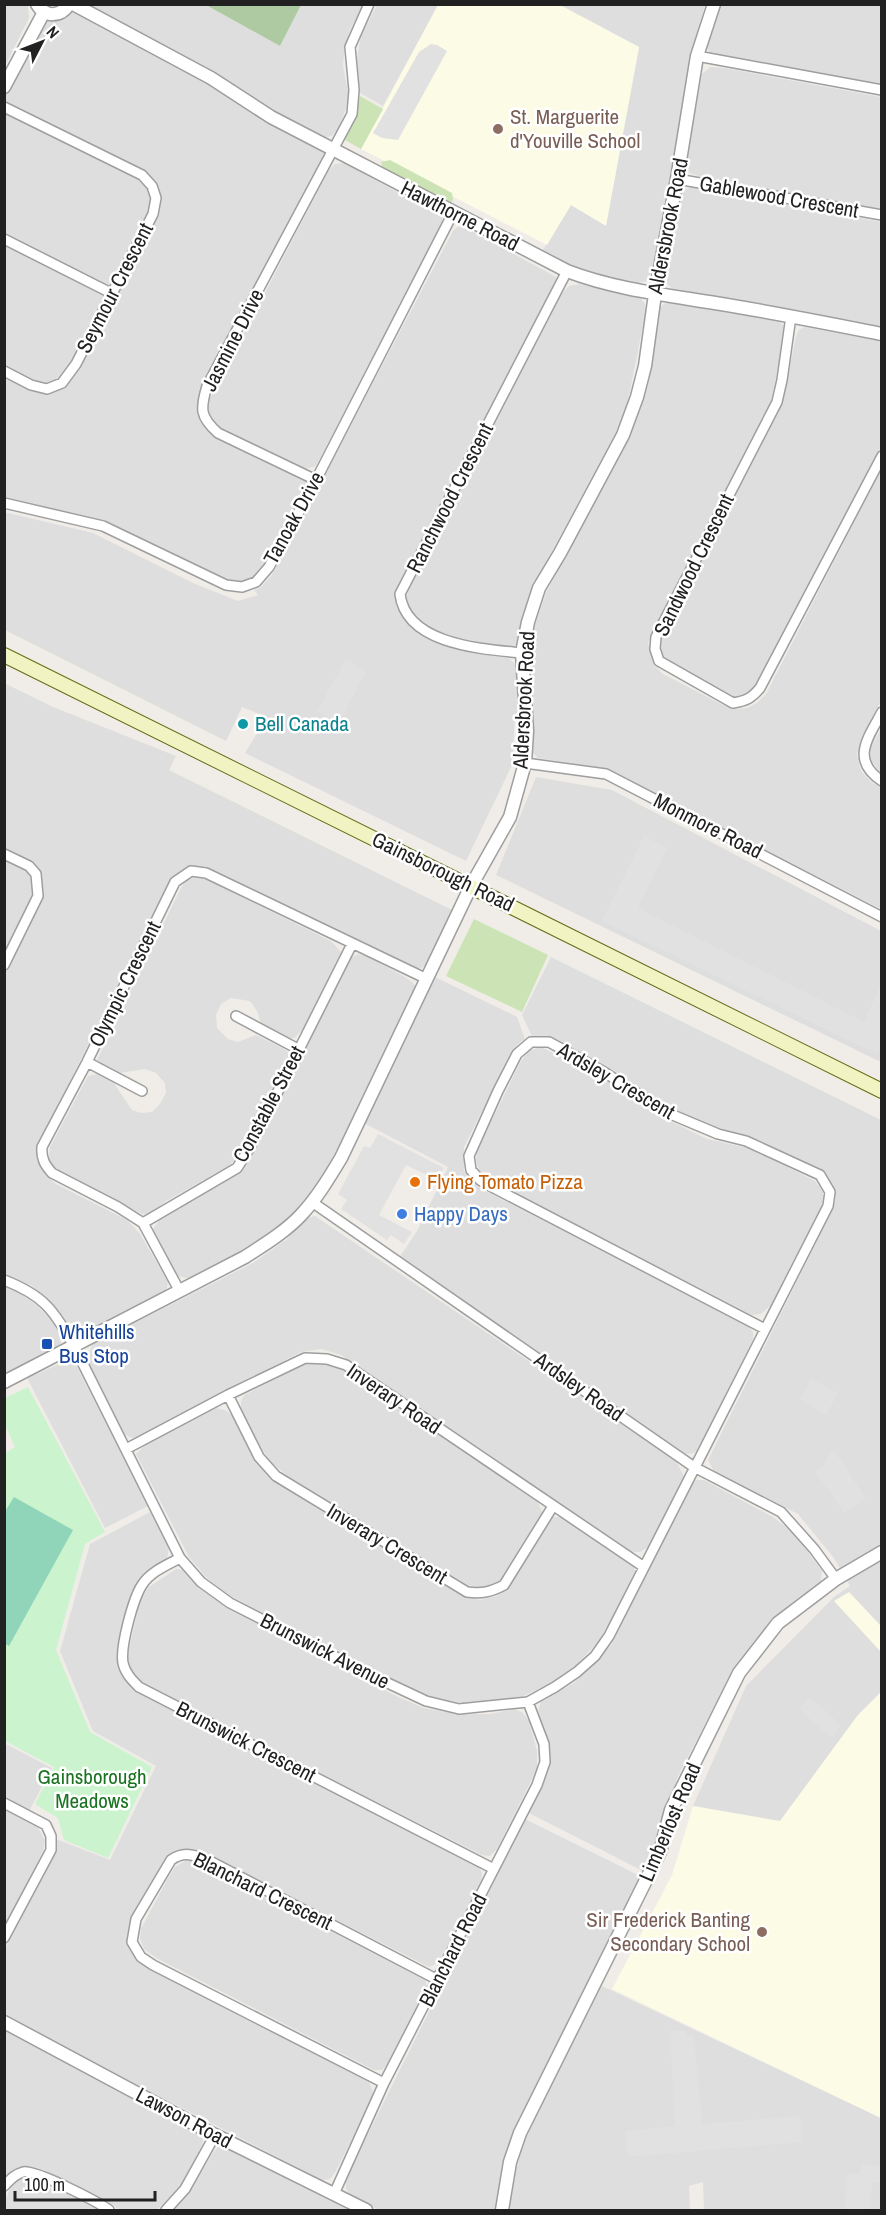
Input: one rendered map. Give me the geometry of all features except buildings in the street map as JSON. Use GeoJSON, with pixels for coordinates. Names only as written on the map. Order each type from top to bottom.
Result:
{"type":"FeatureCollection","features":[{"type":"Feature","properties":{"kind":"main road","name":"Gainsborough Road"},"geometry":{"type":"LineString","coordinates":[[4,655],[882,1091]]}},
{"type":"Feature","properties":{"kind":"street"},"geometry":{"type":"LineString","coordinates":[[4,87],[40,8],[51,15],[59,14],[71,4]]}},
{"type":"Feature","properties":{"kind":"street","name":"Hawthorne Road"},"geometry":{"type":"LineString","coordinates":[[71,4],[211,78],[271,117],[567,272],[655,294],[791,316],[882,334]]}},
{"type":"Feature","properties":{"kind":"street","name":"Jasmine Drive"},"geometry":{"type":"LineString","coordinates":[[316,480],[218,434],[205,422],[202,403],[207,386],[352,114],[354,90],[350,46],[369,4]]}},
{"type":"Feature","properties":{"kind":"street","name":"Aldersbrook Road"},"geometry":{"type":"LineString","coordinates":[[4,1382],[245,1257],[277,1236],[312,1202],[341,1158],[471,886],[510,817],[525,763],[527,731],[522,653],[528,622],[539,588],[560,554],[623,435],[637,398],[645,366],[655,294],[697,56],[714,4]]}},
{"type":"Feature","properties":{"kind":"street"},"geometry":{"type":"LineString","coordinates":[[697,56],[882,90]]}},
{"type":"Feature","properties":{"kind":"street","name":"Seymour Crescent"},"geometry":{"type":"LineString","coordinates":[[4,107],[142,175],[152,186],[156,198],[153,214],[84,350],[62,383],[47,389],[31,385],[4,372]]}},
{"type":"Feature","properties":{"kind":"street","name":"Gablewood Crescent"},"geometry":{"type":"LineString","coordinates":[[677,179],[882,215]]}},
{"type":"Feature","properties":{"kind":"street","name":"Tanoak Drive"},"geometry":{"type":"LineString","coordinates":[[4,503],[103,526],[226,585],[242,587],[256,582],[269,567],[316,480],[453,213]]}},
{"type":"Feature","properties":{"kind":"street"},"geometry":{"type":"LineString","coordinates":[[4,239],[111,293]]}},
{"type":"Feature","properties":{"kind":"street","name":"Ranchwood Crescent"},"geometry":{"type":"LineString","coordinates":[[522,653],[457,644],[430,633],[411,619],[404,610],[400,594],[567,272]]}},
{"type":"Feature","properties":{"kind":"street","name":"Sandwood Crescent"},"geometry":{"type":"LineString","coordinates":[[791,316],[777,402],[656,637],[655,649],[659,661],[733,703],[746,701],[753,697],[760,688],[882,456]]}},
{"type":"Feature","properties":{"kind":"street"},"geometry":{"type":"LineString","coordinates":[[882,712],[867,739],[863,754],[866,767],[882,781]]}},
{"type":"Feature","properties":{"kind":"street","name":"Monmore Road"},"geometry":{"type":"LineString","coordinates":[[525,763],[606,774],[882,917]]}},
{"type":"Feature","properties":{"kind":"street"},"geometry":{"type":"LineString","coordinates":[[4,854],[28,866],[36,874],[38,896],[4,965]]}},
{"type":"Feature","properties":{"kind":"street","name":"Olympic Crescent"},"geometry":{"type":"LineString","coordinates":[[179,1290],[143,1223],[118,1207],[52,1173],[45,1166],[41,1156],[42,1147],[87,1062],[175,882],[190,871],[206,873],[427,979]]}},
{"type":"Feature","properties":{"kind":"street","name":"Constable Street"},"geometry":{"type":"LineString","coordinates":[[143,1223],[237,1168],[249,1149],[352,944]]}},
{"type":"Feature","properties":{"kind":"street"},"geometry":{"type":"LineString","coordinates":[[236,1016],[298,1049]]}},
{"type":"Feature","properties":{"kind":"street","name":"Ardsley Crescent"},"geometry":{"type":"LineString","coordinates":[[694,1467],[765,1329],[828,1206],[830,1192],[820,1175],[746,1141],[718,1134],[668,1113],[604,1072],[549,1041],[531,1042],[517,1054],[475,1138],[469,1155],[471,1170],[480,1180],[765,1329]]}},
{"type":"Feature","properties":{"kind":"street"},"geometry":{"type":"LineString","coordinates":[[87,1062],[142,1091]]}},
{"type":"Feature","properties":{"kind":"street","name":"Ardsley Road"},"geometry":{"type":"LineString","coordinates":[[312,1202],[694,1467],[781,1512],[814,1549],[836,1579]]}},
{"type":"Feature","properties":{"kind":"street","name":"Brunswick Avenue"},"geometry":{"type":"LineString","coordinates":[[4,1280],[26,1289],[42,1300],[54,1313],[74,1346],[180,1558],[201,1582],[230,1603],[426,1701],[459,1709],[528,1701],[555,1688],[577,1672],[595,1656],[609,1636],[694,1467]]}},
{"type":"Feature","properties":{"kind":"street","name":"Inverary Road"},"geometry":{"type":"LineString","coordinates":[[126,1449],[228,1395],[305,1358],[327,1359],[346,1365],[644,1567]]}},
{"type":"Feature","properties":{"kind":"street","name":"Inverary Crescent"},"geometry":{"type":"LineString","coordinates":[[228,1395],[259,1457],[276,1476],[468,1592],[481,1594],[504,1585],[553,1506]]}},
{"type":"Feature","properties":{"kind":"street","name":"Limberlost Road"},"geometry":{"type":"LineString","coordinates":[[502,2211],[510,2162],[520,2133],[656,1860],[671,1810],[739,1673],[778,1623],[836,1579],[882,1552]]}},
{"type":"Feature","properties":{"kind":"street","name":"Brunswick Crescent"},"geometry":{"type":"LineString","coordinates":[[180,1558],[151,1574],[141,1585],[129,1615],[123,1662],[129,1676],[138,1687],[494,1869]]}},
{"type":"Feature","properties":{"kind":"street","name":"Blanchard Road"},"geometry":{"type":"LineString","coordinates":[[334,2194],[384,2083],[537,1785],[545,1762],[544,1744],[528,1701]]}},
{"type":"Feature","properties":{"kind":"street"},"geometry":{"type":"LineString","coordinates":[[4,1803],[46,1825],[51,1836],[51,1850],[4,1938]]}},
{"type":"Feature","properties":{"kind":"street","name":"Blanchard Crescent"},"geometry":{"type":"LineString","coordinates":[[384,2083],[153,1965],[141,1956],[132,1942],[136,1919],[171,1860],[187,1853],[206,1859],[438,1980]]}},
{"type":"Feature","properties":{"kind":"street","name":"Lawson Road"},"geometry":{"type":"LineString","coordinates":[[4,2022],[216,2135],[366,2211]]}},
{"type":"Feature","properties":{"kind":"street"},"geometry":{"type":"LineString","coordinates":[[166,2211],[185,2189],[216,2135]]}},
{"type":"Feature","properties":{"kind":"street"},"geometry":{"type":"LineString","coordinates":[[4,2186],[12,2177],[25,2171],[42,2175],[109,2211]]}},
{"type":"Feature","properties":{"kind":"shaded area"},"geometry":{"type":"Polygon","coordinates":[[[5,4],[28,5],[29,18],[5,66],[5,4]]]}},
{"type":"Feature","properties":{"kind":"shaded area"},"geometry":{"type":"Polygon","coordinates":[[[86,5],[206,5],[280,46],[301,5],[363,5],[349,32],[344,52],[343,66],[348,92],[346,109],[338,129],[332,136],[322,138],[86,5]]]}},
{"type":"Feature","properties":{"kind":"shaded area"},"geometry":{"type":"Polygon","coordinates":[[[377,5],[438,5],[383,106],[360,93],[357,58],[361,36],[377,5]]]}},
{"type":"Feature","properties":{"kind":"shaded area","name":"St. Marguerite d'Youville School"},"geometry":{"type":"Polygon","coordinates":[[[438,5],[560,5],[639,47],[606,226],[571,205],[547,245],[361,149],[438,5]]]}},
{"type":"Feature","properties":{"kind":"shaded area"},"geometry":{"type":"Polygon","coordinates":[[[560,5],[705,5],[695,39],[653,273],[647,281],[637,283],[581,272],[541,253],[571,205],[606,225],[639,47],[560,5]]]}},
{"type":"Feature","properties":{"kind":"shaded area"},"geometry":{"type":"Polygon","coordinates":[[[720,5],[881,5],[881,86],[710,53],[707,48],[711,27],[720,5]]]}},
{"type":"Feature","properties":{"kind":"shaded area"},"geometry":{"type":"Polygon","coordinates":[[[68,7],[333,150],[207,386],[207,404],[329,170],[335,164],[344,163],[442,217],[443,223],[316,466],[302,470],[205,422],[316,480],[256,582],[226,585],[103,526],[5,501],[4,87],[44,12],[68,7]]]}},
{"type":"Feature","properties":{"kind":"shaded area"},"geometry":{"type":"Polygon","coordinates":[[[431,44],[447,51],[398,140],[382,138],[373,133],[419,52],[431,44]]]}},
{"type":"Feature","properties":{"kind":"shaded area"},"geometry":{"type":"Polygon","coordinates":[[[710,67],[881,97],[881,209],[690,173],[685,165],[702,74],[710,67]]]}},
{"type":"Feature","properties":{"kind":"shaded area"},"geometry":{"type":"Polygon","coordinates":[[[692,187],[881,222],[881,328],[674,290],[667,284],[665,277],[680,195],[692,187]]]}},
{"type":"Feature","properties":{"kind":"shaded area"},"geometry":{"type":"Polygon","coordinates":[[[459,226],[556,277],[556,285],[398,585],[396,605],[402,617],[426,636],[452,649],[509,658],[516,665],[522,714],[515,715],[512,765],[466,861],[245,753],[267,717],[242,707],[226,741],[5,630],[4,512],[93,533],[193,583],[238,601],[258,595],[254,590],[260,588],[272,575],[453,231],[459,226]]]}},
{"type":"Feature","properties":{"kind":"shaded area"},"geometry":{"type":"Polygon","coordinates":[[[579,284],[639,296],[645,304],[646,310],[627,406],[616,432],[530,592],[516,645],[510,647],[461,640],[436,631],[412,615],[405,602],[409,589],[563,292],[569,286],[579,284]]]}},
{"type":"Feature","properties":{"kind":"shaded area"},"geometry":{"type":"Polygon","coordinates":[[[670,301],[779,321],[786,332],[771,401],[648,643],[654,665],[663,674],[735,709],[747,708],[757,703],[766,694],[881,470],[881,701],[857,754],[861,771],[871,782],[881,787],[881,909],[608,769],[538,758],[533,753],[528,670],[533,631],[546,593],[617,458],[645,388],[659,309],[670,301]]]}},
{"type":"Feature","properties":{"kind":"shaded area"},"geometry":{"type":"Polygon","coordinates":[[[805,327],[881,341],[881,447],[753,692],[735,697],[666,660],[661,651],[662,639],[782,404],[796,337],[799,330],[805,327]]]}},
{"type":"Feature","properties":{"kind":"shaded area"},"geometry":{"type":"Polygon","coordinates":[[[346,659],[366,671],[339,723],[317,711],[346,659]]]}},
{"type":"Feature","properties":{"kind":"shaded area"},"geometry":{"type":"Polygon","coordinates":[[[4,683],[53,707],[176,756],[169,770],[454,911],[428,964],[421,968],[413,968],[205,866],[190,866],[177,874],[168,885],[41,1139],[37,1155],[41,1168],[54,1183],[127,1220],[140,1234],[168,1282],[166,1291],[82,1335],[73,1333],[63,1316],[31,1285],[5,1275],[4,683]]]}},
{"type":"Feature","properties":{"kind":"shaded area"},"geometry":{"type":"Polygon","coordinates":[[[881,728],[881,773],[871,761],[870,750],[881,728]]]}},
{"type":"Feature","properties":{"kind":"shaded area"},"geometry":{"type":"Polygon","coordinates":[[[536,777],[612,790],[881,931],[881,1062],[496,875],[536,777]]]}},
{"type":"Feature","properties":{"kind":"shaded area"},"geometry":{"type":"Polygon","coordinates":[[[644,836],[667,848],[638,908],[864,1022],[881,985],[881,1046],[877,1054],[602,921],[644,836]]]}},
{"type":"Feature","properties":{"kind":"shaded area"},"geometry":{"type":"Polygon","coordinates":[[[187,879],[205,879],[331,941],[341,952],[303,1029],[294,1038],[288,1038],[261,1024],[257,1011],[250,1001],[231,998],[221,1004],[216,1015],[217,1028],[228,1039],[238,1042],[256,1035],[287,1051],[289,1055],[243,1152],[229,1166],[166,1201],[149,1214],[142,1214],[52,1167],[49,1158],[50,1147],[88,1076],[97,1074],[113,1082],[132,1110],[141,1113],[152,1112],[166,1093],[165,1083],[156,1073],[145,1069],[120,1073],[105,1067],[97,1060],[181,888],[187,879]]]}},
{"type":"Feature","properties":{"kind":"shaded area"},"geometry":{"type":"Polygon","coordinates":[[[358,954],[405,977],[416,987],[332,1159],[315,1188],[295,1213],[267,1239],[191,1279],[177,1276],[153,1229],[161,1218],[244,1168],[254,1153],[348,959],[358,954]]]}},
{"type":"Feature","properties":{"kind":"shaded area"},"geometry":{"type":"Polygon","coordinates":[[[551,957],[881,1120],[881,1708],[858,1715],[780,1821],[693,1806],[746,1686],[834,1597],[850,1586],[834,1558],[798,1514],[714,1472],[708,1460],[830,1215],[835,1201],[834,1188],[826,1175],[810,1165],[777,1149],[684,1115],[649,1095],[616,1072],[550,1037],[532,1036],[522,1015],[551,957]]]}},
{"type":"Feature","properties":{"kind":"shaded area"},"geometry":{"type":"Polygon","coordinates":[[[435,977],[517,1017],[525,1039],[512,1052],[464,1147],[464,1170],[470,1180],[482,1189],[749,1327],[753,1332],[753,1339],[700,1448],[694,1453],[686,1454],[399,1258],[417,1231],[448,1167],[362,1122],[435,977]]]}},
{"type":"Feature","properties":{"kind":"shaded area"},"geometry":{"type":"Polygon","coordinates":[[[541,1047],[600,1076],[639,1103],[674,1123],[707,1139],[752,1149],[815,1181],[823,1192],[824,1201],[771,1305],[761,1314],[752,1315],[488,1179],[479,1170],[476,1161],[477,1150],[520,1063],[528,1051],[541,1047]]]}},
{"type":"Feature","properties":{"kind":"shaded area"},"geometry":{"type":"Polygon","coordinates":[[[378,1134],[444,1168],[437,1180],[406,1165],[379,1215],[412,1232],[404,1244],[391,1235],[387,1240],[341,1209],[347,1200],[338,1194],[364,1146],[370,1148],[378,1134]]]}},
{"type":"Feature","properties":{"kind":"shaded area"},"geometry":{"type":"Polygon","coordinates":[[[315,1216],[676,1461],[684,1476],[650,1546],[640,1552],[631,1552],[341,1355],[321,1349],[301,1352],[141,1436],[132,1438],[124,1434],[89,1364],[89,1353],[93,1344],[253,1263],[286,1240],[307,1218],[315,1216]]]}},
{"type":"Feature","properties":{"kind":"shaded area"},"geometry":{"type":"Polygon","coordinates":[[[4,1287],[16,1291],[49,1317],[61,1336],[61,1343],[55,1349],[4,1376],[4,1287]]]}},
{"type":"Feature","properties":{"kind":"shaded area"},"geometry":{"type":"Polygon","coordinates":[[[66,1361],[71,1361],[77,1367],[148,1506],[105,1528],[27,1378],[66,1361]]]}},
{"type":"Feature","properties":{"kind":"shaded area"},"geometry":{"type":"Polygon","coordinates":[[[307,1363],[331,1364],[347,1372],[536,1498],[543,1514],[509,1571],[497,1583],[483,1589],[468,1585],[288,1476],[273,1464],[263,1451],[241,1410],[244,1395],[307,1363]]]}},
{"type":"Feature","properties":{"kind":"shaded area"},"geometry":{"type":"Polygon","coordinates":[[[811,1379],[838,1393],[826,1415],[800,1400],[811,1379]]]}},
{"type":"Feature","properties":{"kind":"shaded area"},"geometry":{"type":"Polygon","coordinates":[[[216,1408],[225,1410],[233,1416],[256,1460],[270,1478],[462,1596],[480,1600],[497,1596],[511,1585],[552,1517],[561,1517],[633,1564],[635,1571],[598,1642],[577,1664],[551,1683],[521,1697],[491,1702],[462,1703],[423,1695],[225,1593],[206,1577],[189,1557],[136,1454],[145,1445],[216,1408]]]}},
{"type":"Feature","properties":{"kind":"shaded area"},"geometry":{"type":"Polygon","coordinates":[[[833,1449],[866,1499],[844,1513],[815,1471],[823,1466],[833,1449]]]}},
{"type":"Feature","properties":{"kind":"shaded area"},"geometry":{"type":"Polygon","coordinates":[[[696,1480],[704,1480],[773,1517],[794,1533],[822,1571],[821,1581],[789,1605],[758,1637],[731,1673],[678,1776],[645,1872],[527,1812],[545,1778],[549,1765],[549,1748],[538,1710],[541,1702],[574,1683],[612,1644],[690,1487],[696,1480]]]}},
{"type":"Feature","properties":{"kind":"shaded area"},"geometry":{"type":"Polygon","coordinates":[[[152,1511],[169,1547],[167,1560],[142,1578],[131,1594],[118,1651],[120,1667],[128,1683],[141,1694],[479,1866],[482,1873],[482,1878],[442,1961],[429,1967],[193,1849],[184,1849],[165,1860],[129,1927],[130,1949],[135,1957],[147,1967],[369,2082],[374,2095],[330,2179],[322,2180],[5,2017],[4,1950],[55,1851],[56,1839],[110,1860],[156,1766],[93,1731],[60,1651],[90,1544],[152,1511]]]}},
{"type":"Feature","properties":{"kind":"shaded area"},"geometry":{"type":"Polygon","coordinates":[[[176,1569],[183,1570],[195,1584],[228,1609],[396,1696],[424,1708],[456,1714],[491,1714],[515,1709],[523,1713],[529,1721],[537,1751],[537,1769],[497,1849],[490,1856],[482,1855],[143,1684],[133,1674],[128,1663],[128,1653],[140,1601],[149,1587],[176,1569]]]}},
{"type":"Feature","properties":{"kind":"shaded area"},"geometry":{"type":"Polygon","coordinates":[[[849,1592],[881,1626],[881,1652],[834,1601],[849,1592]]]}},
{"type":"Feature","properties":{"kind":"shaded area","name":"Sir Frederick Banting Secondary School"},"geometry":{"type":"Polygon","coordinates":[[[881,1692],[881,2118],[612,1989],[672,1875],[693,1806],[780,1821],[858,1715],[881,1692]]]}},
{"type":"Feature","properties":{"kind":"shaded area"},"geometry":{"type":"Polygon","coordinates":[[[809,1697],[841,1725],[833,1737],[799,1709],[809,1697]]]}},
{"type":"Feature","properties":{"kind":"shaded area"},"geometry":{"type":"Polygon","coordinates":[[[4,1743],[52,1768],[29,1811],[5,1798],[4,1743]]]}},
{"type":"Feature","properties":{"kind":"shaded area"},"geometry":{"type":"Polygon","coordinates":[[[5,1809],[37,1826],[45,1840],[43,1851],[5,1928],[5,1809]]]}},
{"type":"Feature","properties":{"kind":"shaded area"},"geometry":{"type":"Polygon","coordinates":[[[525,1819],[642,1877],[514,2132],[504,2160],[497,2210],[379,2210],[349,2195],[346,2178],[525,1819]]]}},
{"type":"Feature","properties":{"kind":"shaded area"},"geometry":{"type":"Polygon","coordinates":[[[185,1861],[196,1861],[425,1980],[427,1987],[382,2070],[374,2070],[158,1959],[144,1949],[140,1939],[141,1929],[175,1867],[185,1861]]]}},
{"type":"Feature","properties":{"kind":"shaded area"},"geometry":{"type":"Polygon","coordinates":[[[602,1986],[881,2118],[881,2210],[704,2210],[703,2182],[689,2186],[690,2210],[509,2210],[513,2179],[528,2131],[602,1986]]]}},
{"type":"Feature","properties":{"kind":"shaded area"},"geometry":{"type":"Polygon","coordinates":[[[686,2030],[687,2036],[694,2036],[702,2124],[800,2116],[802,2142],[628,2157],[625,2131],[675,2126],[670,2031],[686,2030]]]}},
{"type":"Feature","properties":{"kind":"shaded area"},"geometry":{"type":"Polygon","coordinates":[[[5,2031],[198,2131],[203,2140],[202,2145],[182,2184],[157,2210],[119,2210],[44,2170],[31,2166],[18,2167],[5,2178],[5,2031]]]}},
{"type":"Feature","properties":{"kind":"shaded area"},"geometry":{"type":"Polygon","coordinates":[[[220,2145],[350,2210],[173,2210],[191,2190],[220,2145]]]}},
{"type":"Feature","properties":{"kind":"shaded area"},"geometry":{"type":"Polygon","coordinates":[[[862,2165],[881,2166],[881,2183],[872,2183],[870,2210],[844,2210],[848,2174],[860,2174],[862,2165]]]}},
{"type":"Feature","properties":{"kind":"shaded area"},"geometry":{"type":"Polygon","coordinates":[[[26,2177],[37,2178],[99,2210],[5,2210],[5,2200],[10,2189],[18,2180],[26,2177]]]}},
{"type":"Feature","properties":{"kind":"green space"},"geometry":{"type":"Polygon","coordinates":[[[206,5],[301,5],[280,46],[206,5]]]}},
{"type":"Feature","properties":{"kind":"green space"},"geometry":{"type":"Polygon","coordinates":[[[360,96],[383,109],[361,149],[345,140],[355,118],[360,96]]]}},
{"type":"Feature","properties":{"kind":"green space"},"geometry":{"type":"Polygon","coordinates":[[[390,160],[452,193],[453,200],[450,204],[383,169],[381,162],[390,160]]]}},
{"type":"Feature","properties":{"kind":"green space"},"geometry":{"type":"Polygon","coordinates":[[[474,919],[548,955],[522,1012],[446,976],[474,919]]]}},
{"type":"Feature","properties":{"kind":"green space","name":"Gainsborough Meadows"},"geometry":{"type":"Polygon","coordinates":[[[28,1387],[105,1532],[85,1544],[56,1650],[90,1732],[152,1767],[108,1858],[64,1840],[58,1818],[35,1804],[54,1767],[5,1741],[4,1454],[15,1447],[5,1425],[5,1398],[28,1387]]]}},
{"type":"Feature","properties":{"kind":"green space"},"geometry":{"type":"Polygon","coordinates":[[[14,1497],[73,1530],[9,1646],[4,1643],[4,1513],[14,1497]]]}},
{"type":"Feature","properties":{"kind":"place","name":"St. Marguerite d'Youville School"},"geometry":{"type":"Point","coordinates":[498,129]}},
{"type":"Feature","properties":{"kind":"place","name":"Bell Canada"},"geometry":{"type":"Point","coordinates":[243,724]}},
{"type":"Feature","properties":{"kind":"place","name":"Flying Tomato Pizza"},"geometry":{"type":"Point","coordinates":[415,1182]}},
{"type":"Feature","properties":{"kind":"place","name":"Happy Days"},"geometry":{"type":"Point","coordinates":[402,1214]}},
{"type":"Feature","properties":{"kind":"place","name":"Whitehills Bus Stop"},"geometry":{"type":"Point","coordinates":[47,1344]}},
{"type":"Feature","properties":{"kind":"place","name":"Sir Frederick Banting Secondary School"},"geometry":{"type":"Point","coordinates":[762,1932]}}]}
